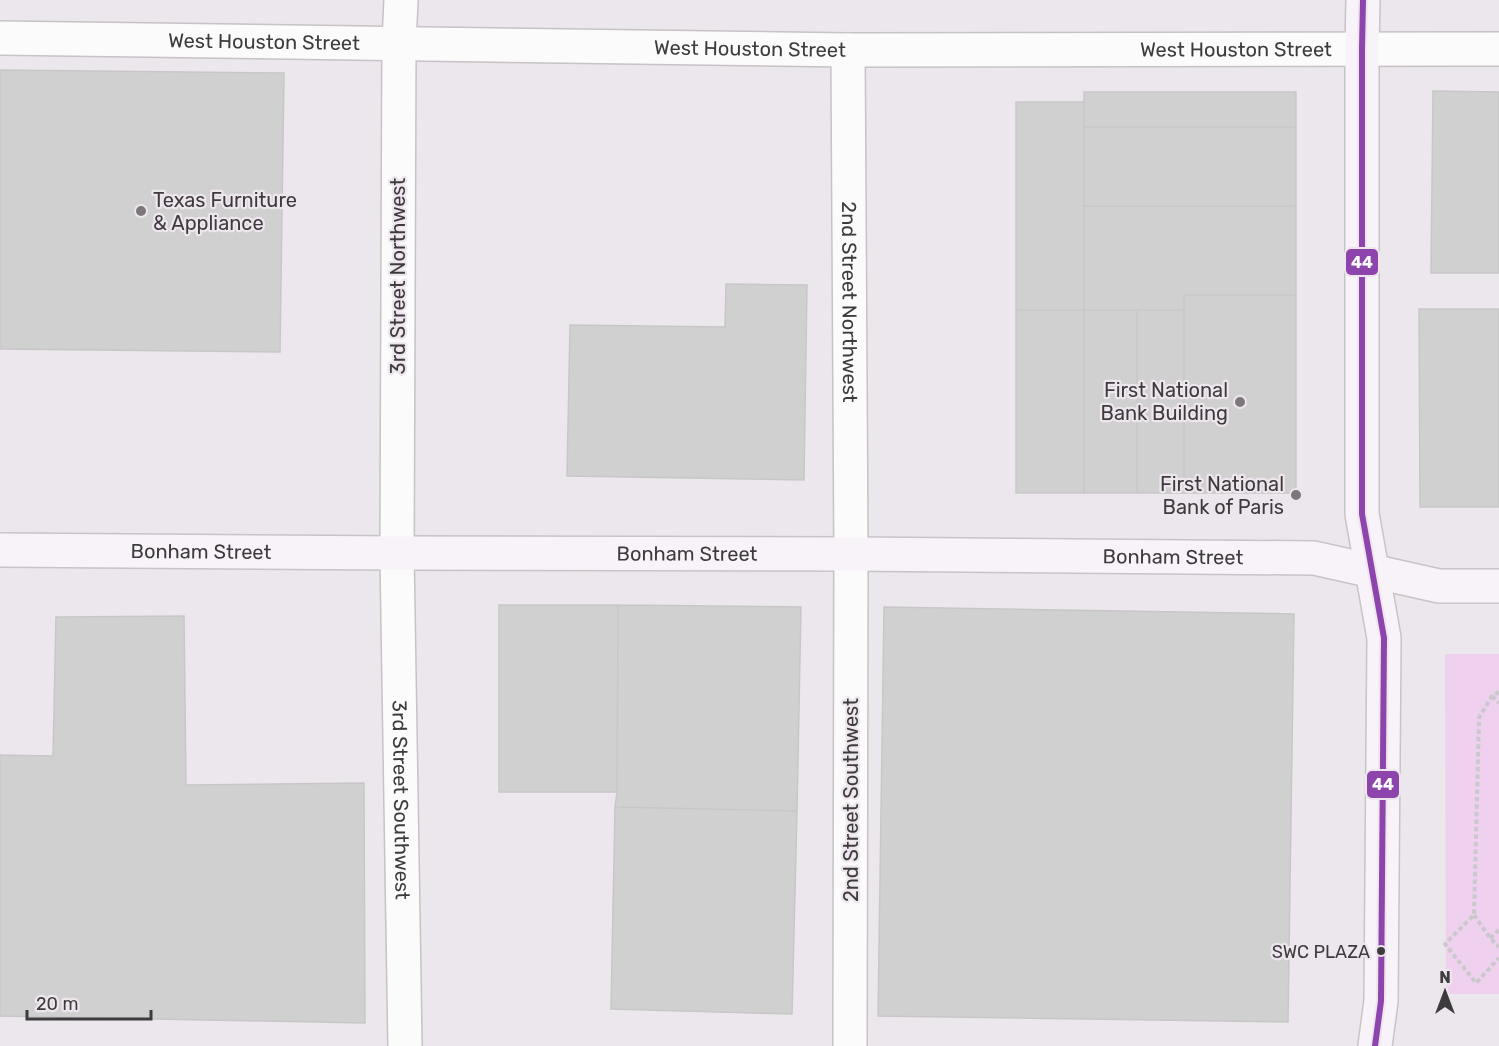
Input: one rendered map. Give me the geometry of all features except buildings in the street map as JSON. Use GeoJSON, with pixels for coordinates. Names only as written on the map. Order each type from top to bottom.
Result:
{"type":"FeatureCollection","features":[{"type":"Feature","properties":{"kind":"main road"},"geometry":{"type":"LineString","coordinates":[[1363,0],[1362,514],[1384,638],[1381,1001],[1375,1046]]}},
{"type":"Feature","properties":{"kind":"main road","name":"Bonham Street"},"geometry":{"type":"LineString","coordinates":[[0,550],[1314,558],[1439,586],[1499,586]]}},
{"type":"Feature","properties":{"kind":"street","name":"3rd Street Northwest"},"geometry":{"type":"LineString","coordinates":[[397,553],[400,0]]}},
{"type":"Feature","properties":{"kind":"street","name":"West Houston Street"},"geometry":{"type":"LineString","coordinates":[[0,38],[848,50],[1499,49]]}},
{"type":"Feature","properties":{"kind":"street","name":"2nd Street Northwest"},"geometry":{"type":"LineString","coordinates":[[848,50],[851,554]]}},
{"type":"Feature","properties":{"kind":"street","name":"3rd Street Southwest"},"geometry":{"type":"LineString","coordinates":[[397,553],[405,1046]]}},
{"type":"Feature","properties":{"kind":"street","name":"2nd Street Southwest"},"geometry":{"type":"LineString","coordinates":[[850,1046],[851,554]]}},
{"type":"Feature","properties":{"kind":"path"},"geometry":{"type":"LineString","coordinates":[[1499,692],[1492,696],[1479,718],[1474,915],[1499,947]]}},
{"type":"Feature","properties":{"kind":"path"},"geometry":{"type":"LineString","coordinates":[[1492,696],[1499,703]]}},
{"type":"Feature","properties":{"kind":"path"},"geometry":{"type":"LineString","coordinates":[[1474,915],[1445,944],[1476,982],[1499,958]]}},
{"type":"Feature","properties":{"kind":"path"},"geometry":{"type":"LineString","coordinates":[[1490,938],[1499,930]]}},
{"type":"Feature","properties":{"kind":"shaded area"},"geometry":{"type":"Polygon","coordinates":[[[1445,654],[1499,654],[1499,994],[1446,994],[1445,654]]]}},
{"type":"Feature","properties":{"kind":"transit line","name":"44"},"geometry":{"type":"LineString","coordinates":[[1363,0],[1362,514],[1384,638],[1381,1001],[1375,1046]]}},
{"type":"Feature","properties":{"kind":"place","name":"Texas Furniture & Appliance"},"geometry":{"type":"Point","coordinates":[141,211]}},
{"type":"Feature","properties":{"kind":"place","name":"First National Bank Building"},"geometry":{"type":"Point","coordinates":[1240,402]}},
{"type":"Feature","properties":{"kind":"place","name":"First National Bank of Paris"},"geometry":{"type":"Point","coordinates":[1296,495]}},
{"type":"Feature","properties":{"kind":"place","name":"SWC PLAZA"},"geometry":{"type":"Point","coordinates":[1381,951]}}]}
